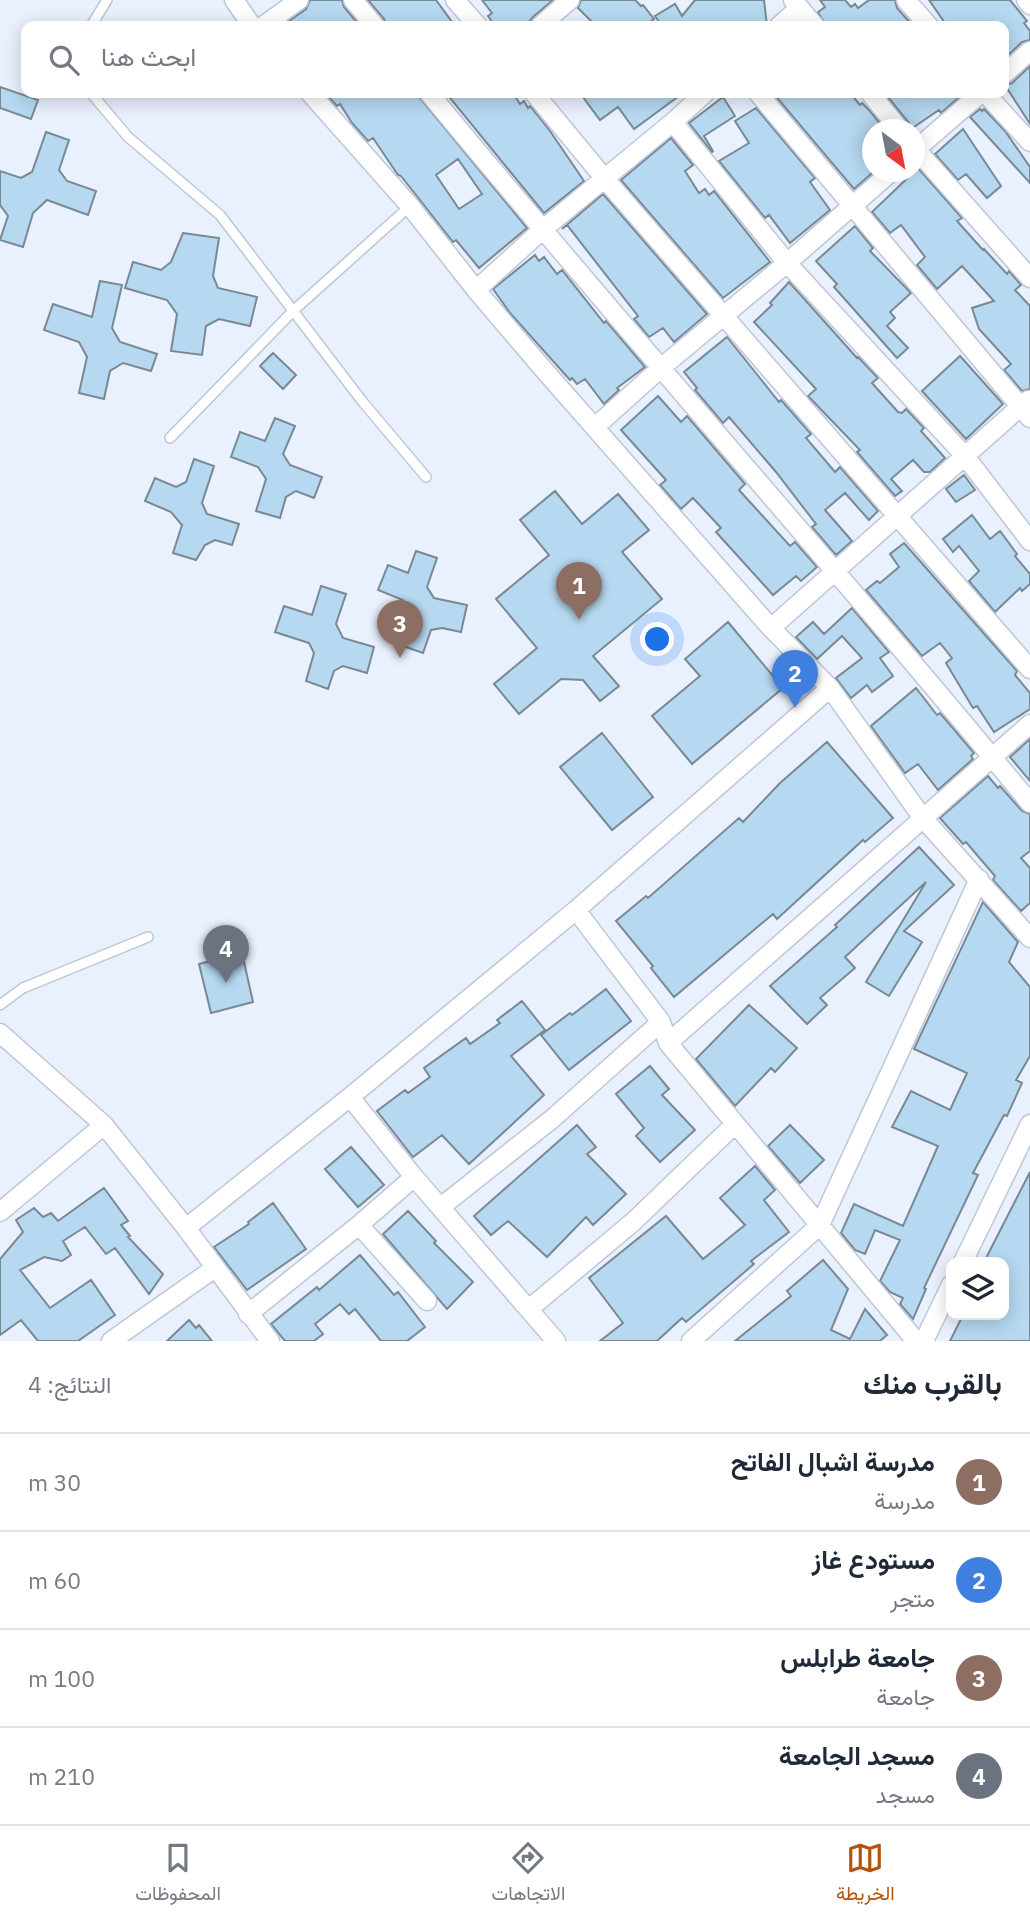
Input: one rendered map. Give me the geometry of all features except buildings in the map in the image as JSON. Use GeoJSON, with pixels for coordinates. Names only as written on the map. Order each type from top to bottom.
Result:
{"type":"FeatureCollection","features":[{"type":"Feature","properties":{"kind":"street"},"geometry":{"type":"LineString","coordinates":[[234,0],[249,21]]}},
{"type":"Feature","properties":{"kind":"street"},"geometry":{"type":"LineString","coordinates":[[270,21],[299,0]]}},
{"type":"Feature","properties":{"kind":"street"},"geometry":{"type":"LineString","coordinates":[[353,0],[371,21]]}},
{"type":"Feature","properties":{"kind":"street"},"geometry":{"type":"LineString","coordinates":[[455,0],[474,21]]}},
{"type":"Feature","properties":{"kind":"street"},"geometry":{"type":"LineString","coordinates":[[546,21],[570,0]]}},
{"type":"Feature","properties":{"kind":"street"},"geometry":{"type":"LineString","coordinates":[[906,0],[925,21]]}},
{"type":"Feature","properties":{"kind":"street"},"geometry":{"type":"LineString","coordinates":[[1026,0],[1030,5]]}},
{"type":"Feature","properties":{"kind":"street"},"geometry":{"type":"LineString","coordinates":[[783,21],[796,4],[811,21]]}},
{"type":"Feature","properties":{"kind":"street"},"geometry":{"type":"LineString","coordinates":[[1009,70],[1030,51]]}},
{"type":"Feature","properties":{"kind":"street"},"geometry":{"type":"LineString","coordinates":[[314,98],[410,206],[476,290],[595,427],[771,628],[830,688],[922,817],[1030,938]]}},
{"type":"Feature","properties":{"kind":"street"},"geometry":{"type":"LineString","coordinates":[[433,98],[542,230],[662,367],[1030,803]]}},
{"type":"Feature","properties":{"kind":"street"},"geometry":{"type":"LineString","coordinates":[[538,98],[605,179],[1030,669]]}},
{"type":"Feature","properties":{"kind":"street"},"geometry":{"type":"LineString","coordinates":[[476,290],[542,230],[699,98]]}},
{"type":"Feature","properties":{"kind":"street"},"geometry":{"type":"LineString","coordinates":[[762,98],[1027,408],[965,456],[771,628]]}},
{"type":"Feature","properties":{"kind":"street"},"geometry":{"type":"LineString","coordinates":[[874,98],[891,119]]}},
{"type":"Feature","properties":{"kind":"street"},"geometry":{"type":"LineString","coordinates":[[925,141],[977,98]]}},
{"type":"Feature","properties":{"kind":"street"},"geometry":{"type":"LineString","coordinates":[[988,98],[1030,142]]}},
{"type":"Feature","properties":{"kind":"street"},"geometry":{"type":"LineString","coordinates":[[673,122],[787,263],[965,456],[1030,541]]}},
{"type":"Feature","properties":{"kind":"street"},"geometry":{"type":"LineString","coordinates":[[925,160],[1030,278]]}},
{"type":"Feature","properties":{"kind":"street"},"geometry":{"type":"LineString","coordinates":[[595,427],[879,182]]}},
{"type":"Feature","properties":{"kind":"street"},"geometry":{"type":"LineString","coordinates":[[186,1227],[350,1097],[576,910],[830,688]]}},
{"type":"Feature","properties":{"kind":"street"},"geometry":{"type":"LineString","coordinates":[[668,1043],[1030,724]]}},
{"type":"Feature","properties":{"kind":"street"},"geometry":{"type":"LineString","coordinates":[[691,1341],[820,1225],[979,879]]}},
{"type":"Feature","properties":{"kind":"street"},"geometry":{"type":"LineString","coordinates":[[576,910],[661,1022],[668,1043],[912,1339],[946,1292]]}},
{"type":"Feature","properties":{"kind":"street"},"geometry":{"type":"LineString","coordinates":[[442,1206],[552,1119],[661,1022]]}},
{"type":"Feature","properties":{"kind":"street"},"geometry":{"type":"LineString","coordinates":[[0,1033],[104,1125],[186,1227],[270,1341]]}},
{"type":"Feature","properties":{"kind":"street"},"geometry":{"type":"LineString","coordinates":[[350,1097],[414,1177],[442,1206],[556,1341]]}},
{"type":"Feature","properties":{"kind":"street"},"geometry":{"type":"LineString","coordinates":[[530,1309],[633,1222],[735,1124]]}},
{"type":"Feature","properties":{"kind":"street"},"geometry":{"type":"LineString","coordinates":[[964,1257],[1030,1124]]}},
{"type":"Feature","properties":{"kind":"street"},"geometry":{"type":"LineString","coordinates":[[0,1212],[104,1125]]}},
{"type":"Feature","properties":{"kind":"street"},"geometry":{"type":"LineString","coordinates":[[248,1314],[414,1177]]}},
{"type":"Feature","properties":{"kind":"street"},"geometry":{"type":"LineString","coordinates":[[359,1225],[427,1301]]}},
{"type":"Feature","properties":{"kind":"street"},"geometry":{"type":"LineString","coordinates":[[111,1341],[215,1268]]}},
{"type":"Feature","properties":{"kind":"lane"},"geometry":{"type":"LineString","coordinates":[[95,21],[107,0]]}},
{"type":"Feature","properties":{"kind":"lane"},"geometry":{"type":"LineString","coordinates":[[95,98],[128,137],[220,215],[362,401],[426,477]]}},
{"type":"Feature","properties":{"kind":"lane"},"geometry":{"type":"LineString","coordinates":[[170,438],[293,312],[410,206]]}},
{"type":"Feature","properties":{"kind":"lane"},"geometry":{"type":"LineString","coordinates":[[0,1006],[23,988],[148,937]]}},
{"type":"Feature","properties":{"kind":"place","name":"مدرسة اشبال الفاتح"},"geometry":{"type":"Point","coordinates":[579,620]}},
{"type":"Feature","properties":{"kind":"place","name":"جامعة طرابلس"},"geometry":{"type":"Point","coordinates":[400,658]}},
{"type":"Feature","properties":{"kind":"place","name":"مستودع غاز"},"geometry":{"type":"Point","coordinates":[795,708]}},
{"type":"Feature","properties":{"kind":"place","name":"مسجد الجامعة"},"geometry":{"type":"Point","coordinates":[226,983]}}]}
